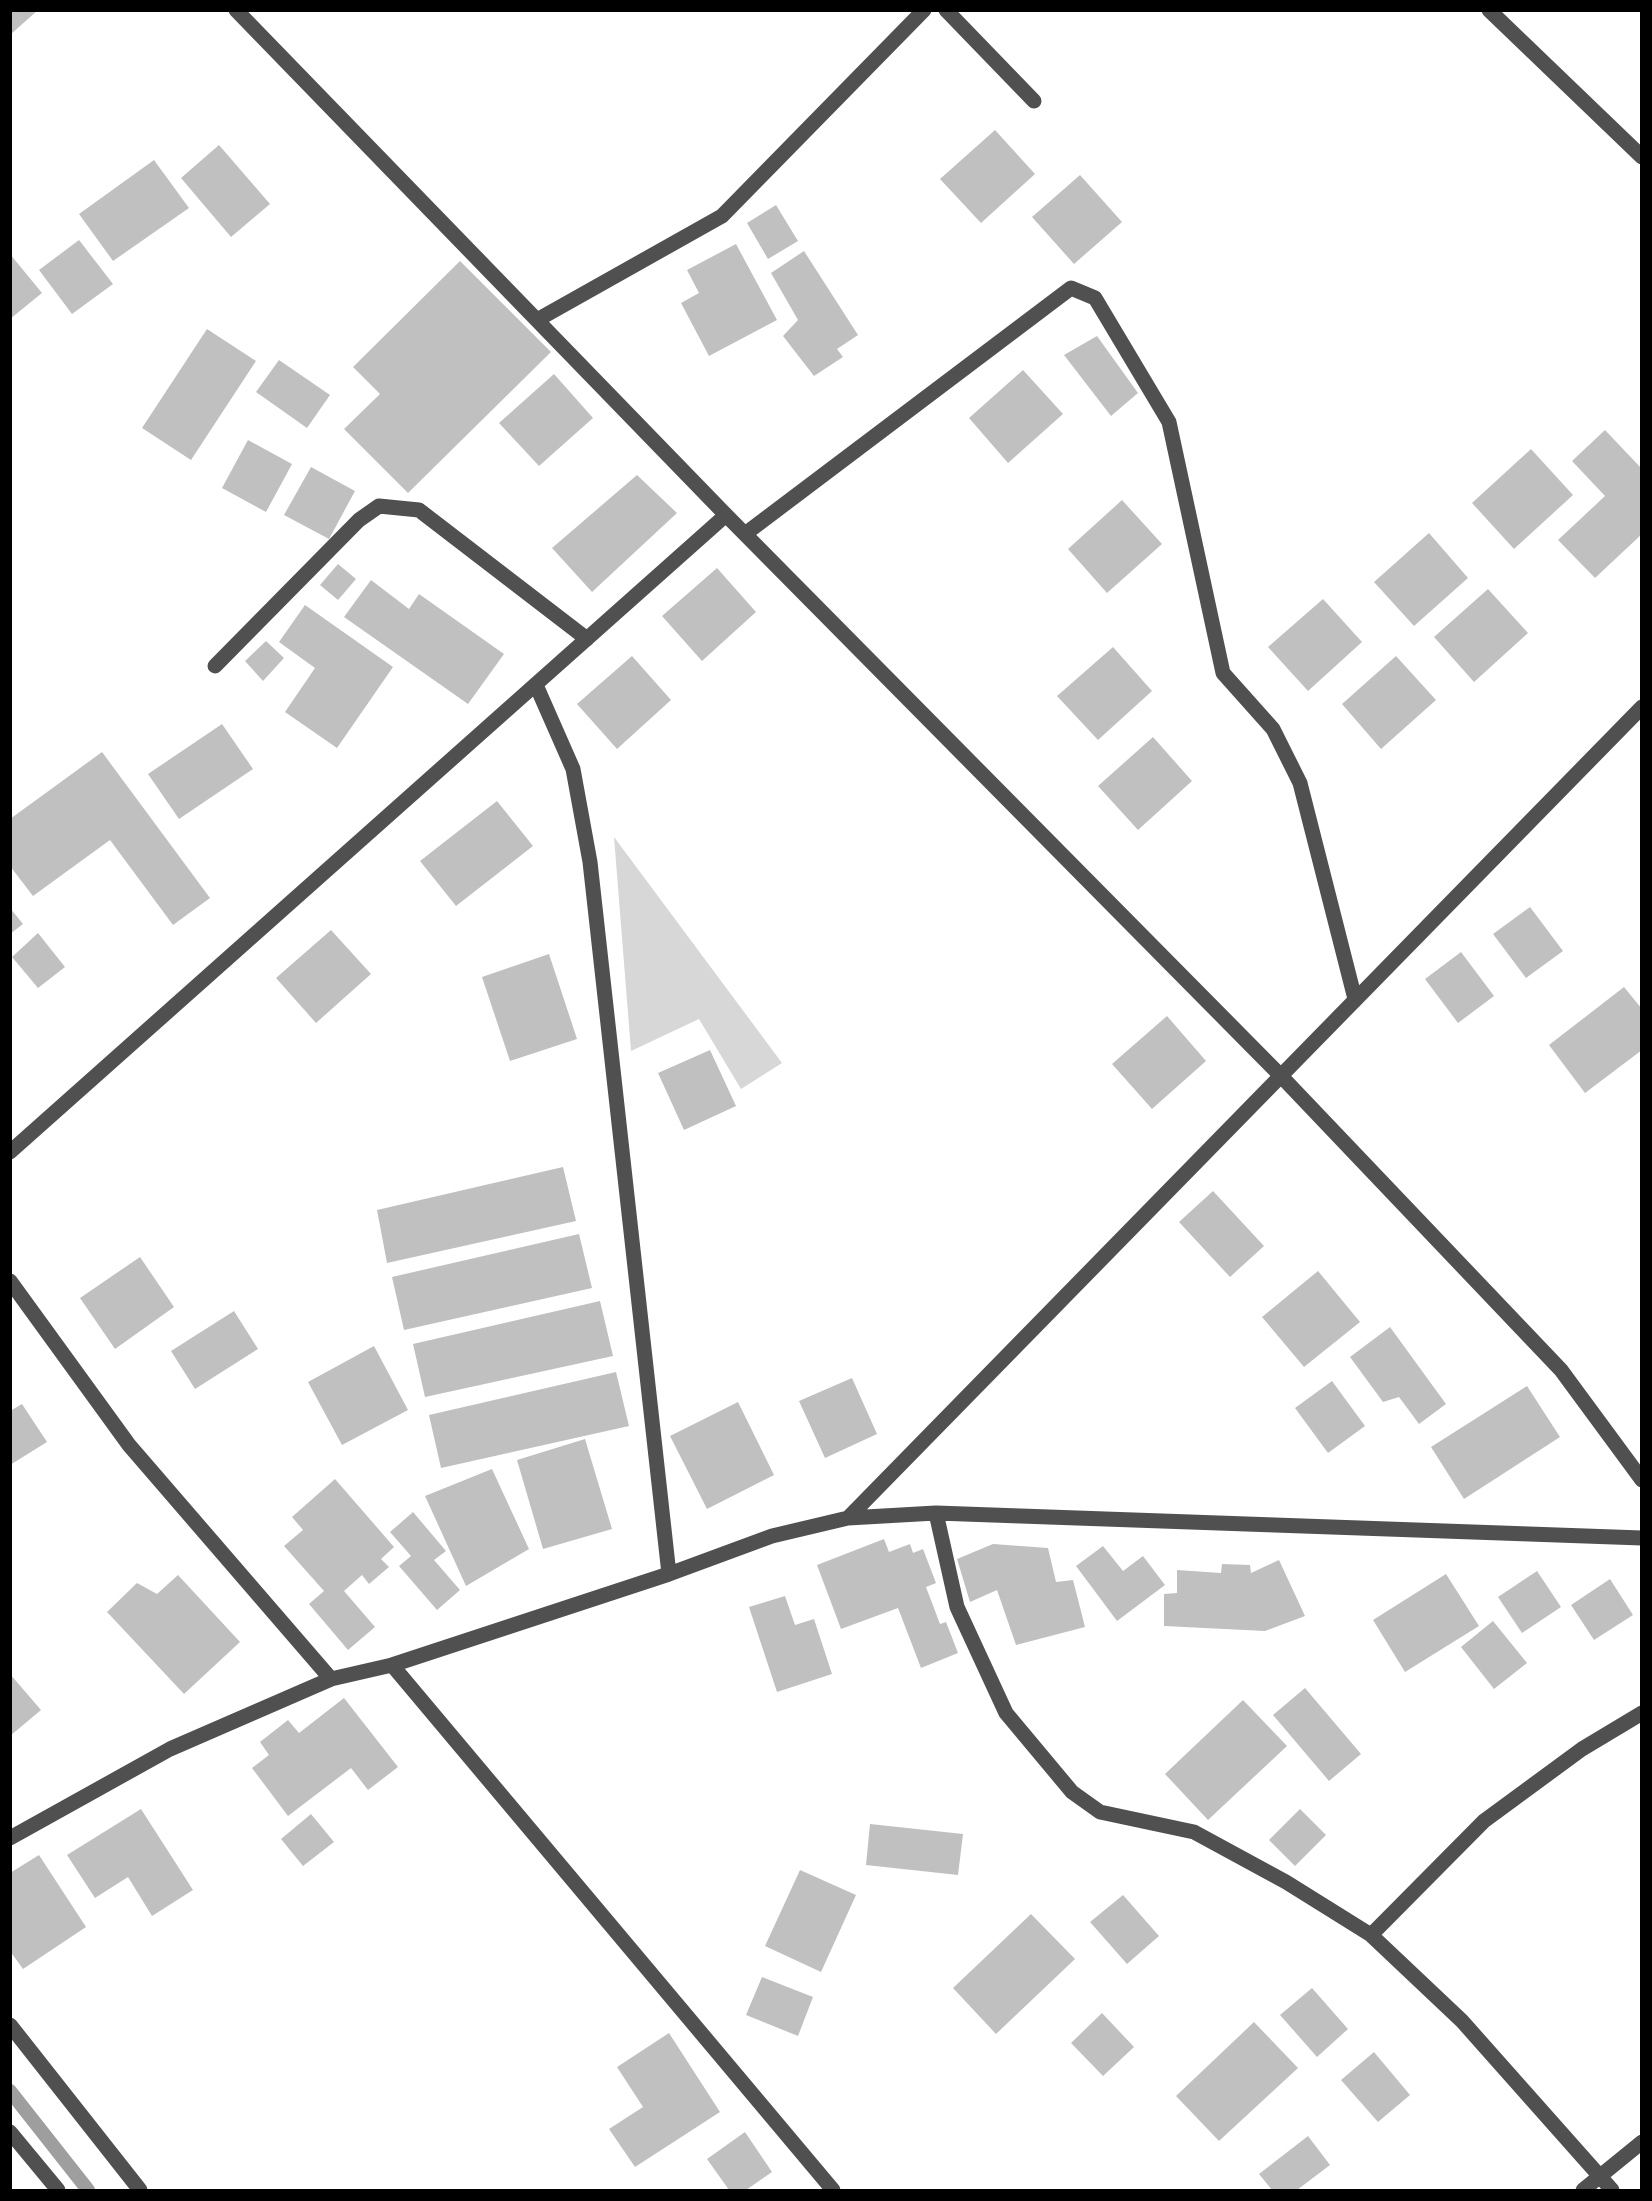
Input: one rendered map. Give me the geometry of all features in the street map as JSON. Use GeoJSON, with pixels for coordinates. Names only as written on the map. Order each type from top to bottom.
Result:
{"type":"FeatureCollection","features":[{"type":"Feature","properties":{"kind":"street"},"geometry":{"type":"LineString","coordinates":[[236,10],[726,515],[1281,1076],[1561,1370],[1641,1480]]}},
{"type":"Feature","properties":{"kind":"street"},"geometry":{"type":"LineString","coordinates":[[537,320],[722,216],[924,10]]}},
{"type":"Feature","properties":{"kind":"street"},"geometry":{"type":"LineString","coordinates":[[946,10],[1034,101]]}},
{"type":"Feature","properties":{"kind":"street"},"geometry":{"type":"LineString","coordinates":[[1489,10],[1641,157]]}},
{"type":"Feature","properties":{"kind":"street"},"geometry":{"type":"LineString","coordinates":[[745,534],[1071,288],[1095,298],[1169,422],[1223,673],[1273,729],[1300,783],[1355,999]]}},
{"type":"Feature","properties":{"kind":"street"},"geometry":{"type":"LineString","coordinates":[[215,666],[359,520],[379,506],[418,510],[587,639]]}},
{"type":"Feature","properties":{"kind":"street"},"geometry":{"type":"LineString","coordinates":[[10,1152],[726,515]]}},
{"type":"Feature","properties":{"kind":"street"},"geometry":{"type":"LineString","coordinates":[[536,685],[573,769],[590,862],[669,1574]]}},
{"type":"Feature","properties":{"kind":"street"},"geometry":{"type":"LineString","coordinates":[[848,1518],[1641,707]]}},
{"type":"Feature","properties":{"kind":"street"},"geometry":{"type":"LineString","coordinates":[[10,1281],[129,1445],[331,1679]]}},
{"type":"Feature","properties":{"kind":"street"},"geometry":{"type":"LineString","coordinates":[[936,1513],[957,1607],[1006,1713],[1072,1792],[1100,1812],[1194,1832],[1286,1882],[1371,1935],[1462,2021],[1612,2190]]}},
{"type":"Feature","properties":{"kind":"street"},"geometry":{"type":"LineString","coordinates":[[10,1838],[170,1749],[331,1679],[392,1665],[669,1574],[772,1536],[848,1518],[936,1513],[1641,1538]]}},
{"type":"Feature","properties":{"kind":"street"},"geometry":{"type":"LineString","coordinates":[[392,1665],[833,2190]]}},
{"type":"Feature","properties":{"kind":"street"},"geometry":{"type":"LineString","coordinates":[[1371,1935],[1484,1821],[1582,1749],[1641,1713]]}},
{"type":"Feature","properties":{"kind":"street"},"geometry":{"type":"LineString","coordinates":[[10,2025],[140,2190]]}},
{"type":"Feature","properties":{"kind":"street"},"geometry":{"type":"LineString","coordinates":[[10,2132],[58,2190]]}},
{"type":"Feature","properties":{"kind":"street"},"geometry":{"type":"LineString","coordinates":[[1583,2190],[1641,2142]]}},
{"type":"Feature","properties":{"kind":"shaded area"},"geometry":{"type":"Polygon","coordinates":[[[614,837],[782,1063],[741,1089],[699,1019],[631,1051],[614,837]]]}},
{"type":"Feature","properties":{"kind":"building"},"geometry":{"type":"Polygon","coordinates":[[[10,10],[38,10],[10,35],[10,10]]]}},
{"type":"Feature","properties":{"kind":"building"},"geometry":{"type":"Polygon","coordinates":[[[995,130],[1035,174],[981,223],[940,179],[995,130]]]}},
{"type":"Feature","properties":{"kind":"building"},"geometry":{"type":"Polygon","coordinates":[[[219,145],[270,204],[231,237],[181,178],[219,145]]]}},
{"type":"Feature","properties":{"kind":"building"},"geometry":{"type":"Polygon","coordinates":[[[154,160],[189,208],[113,261],[79,214],[154,160]]]}},
{"type":"Feature","properties":{"kind":"building"},"geometry":{"type":"Polygon","coordinates":[[[1080,175],[1122,222],[1074,264],[1032,217],[1080,175]]]}},
{"type":"Feature","properties":{"kind":"building"},"geometry":{"type":"Polygon","coordinates":[[[776,205],[798,241],[768,259],[747,223],[776,205]]]}},
{"type":"Feature","properties":{"kind":"building"},"geometry":{"type":"Polygon","coordinates":[[[79,240],[113,284],[72,314],[39,270],[79,240]]]}},
{"type":"Feature","properties":{"kind":"building"},"geometry":{"type":"Polygon","coordinates":[[[736,244],[777,320],[709,356],[681,303],[699,293],[687,270],[736,244]]]}},
{"type":"Feature","properties":{"kind":"building"},"geometry":{"type":"Polygon","coordinates":[[[804,251],[858,335],[837,349],[843,357],[814,376],[783,336],[798,320],[771,273],[804,251]]]}},
{"type":"Feature","properties":{"kind":"building"},"geometry":{"type":"Polygon","coordinates":[[[10,254],[42,293],[10,319],[10,254]]]}},
{"type":"Feature","properties":{"kind":"building"},"geometry":{"type":"Polygon","coordinates":[[[460,261],[551,352],[408,493],[344,429],[380,394],[353,367],[460,261]]]}},
{"type":"Feature","properties":{"kind":"building"},"geometry":{"type":"Polygon","coordinates":[[[207,329],[256,361],[191,460],[142,428],[207,329]]]}},
{"type":"Feature","properties":{"kind":"building"},"geometry":{"type":"Polygon","coordinates":[[[1097,336],[1138,393],[1111,416],[1064,355],[1097,336]]]}},
{"type":"Feature","properties":{"kind":"building"},"geometry":{"type":"Polygon","coordinates":[[[279,360],[330,395],[307,428],[256,392],[279,360]]]}},
{"type":"Feature","properties":{"kind":"building"},"geometry":{"type":"Polygon","coordinates":[[[1023,370],[1063,414],[1008,463],[969,418],[1023,370]]]}},
{"type":"Feature","properties":{"kind":"building"},"geometry":{"type":"Polygon","coordinates":[[[554,374],[593,418],[539,466],[499,423],[554,374]]]}},
{"type":"Feature","properties":{"kind":"building"},"geometry":{"type":"Polygon","coordinates":[[[1605,430],[1642,469],[1642,534],[1595,578],[1558,540],[1605,496],[1572,461],[1605,430]]]}},
{"type":"Feature","properties":{"kind":"building"},"geometry":{"type":"Polygon","coordinates":[[[248,440],[292,464],[266,512],[222,488],[248,440]]]}},
{"type":"Feature","properties":{"kind":"building"},"geometry":{"type":"Polygon","coordinates":[[[1531,449],[1573,495],[1514,549],[1472,503],[1531,449]]]}},
{"type":"Feature","properties":{"kind":"building"},"geometry":{"type":"Polygon","coordinates":[[[311,467],[355,491],[329,539],[284,515],[311,467]]]}},
{"type":"Feature","properties":{"kind":"building"},"geometry":{"type":"Polygon","coordinates":[[[637,475],[677,513],[592,592],[552,548],[637,475]]]}},
{"type":"Feature","properties":{"kind":"building"},"geometry":{"type":"Polygon","coordinates":[[[1122,500],[1162,544],[1107,593],[1068,549],[1122,500]]]}},
{"type":"Feature","properties":{"kind":"building"},"geometry":{"type":"Polygon","coordinates":[[[1429,533],[1468,578],[1414,626],[1374,582],[1429,533]]]}},
{"type":"Feature","properties":{"kind":"building"},"geometry":{"type":"Polygon","coordinates":[[[338,564],[356,579],[338,600],[320,585],[338,564]]]}},
{"type":"Feature","properties":{"kind":"building"},"geometry":{"type":"Polygon","coordinates":[[[717,568],[756,612],[702,661],[662,616],[717,568]]]}},
{"type":"Feature","properties":{"kind":"building"},"geometry":{"type":"Polygon","coordinates":[[[371,580],[409,609],[419,594],[504,654],[468,704],[344,617],[371,580]]]}},
{"type":"Feature","properties":{"kind":"building"},"geometry":{"type":"Polygon","coordinates":[[[1488,589],[1528,633],[1474,682],[1434,637],[1488,589]]]}},
{"type":"Feature","properties":{"kind":"building"},"geometry":{"type":"Polygon","coordinates":[[[1323,599],[1362,642],[1308,691],[1268,647],[1323,599]]]}},
{"type":"Feature","properties":{"kind":"building"},"geometry":{"type":"Polygon","coordinates":[[[305,605],[393,667],[337,748],[285,712],[315,668],[279,642],[305,605]]]}},
{"type":"Feature","properties":{"kind":"building"},"geometry":{"type":"Polygon","coordinates":[[[266,641],[284,658],[263,681],[245,661],[266,641]]]}},
{"type":"Feature","properties":{"kind":"building"},"geometry":{"type":"Polygon","coordinates":[[[1113,647],[1152,691],[1098,740],[1057,696],[1113,647]]]}},
{"type":"Feature","properties":{"kind":"building"},"geometry":{"type":"Polygon","coordinates":[[[632,656],[671,700],[617,749],[577,704],[632,656]]]}},
{"type":"Feature","properties":{"kind":"building"},"geometry":{"type":"Polygon","coordinates":[[[1396,656],[1436,700],[1381,749],[1342,704],[1396,656]]]}},
{"type":"Feature","properties":{"kind":"building"},"geometry":{"type":"Polygon","coordinates":[[[222,724],[253,769],[179,819],[148,774],[222,724]]]}},
{"type":"Feature","properties":{"kind":"building"},"geometry":{"type":"Polygon","coordinates":[[[1153,737],[1192,781],[1138,830],[1098,786],[1153,737]]]}},
{"type":"Feature","properties":{"kind":"building"},"geometry":{"type":"Polygon","coordinates":[[[102,752],[210,898],[173,925],[110,840],[33,896],[10,866],[10,819],[102,752]]]}},
{"type":"Feature","properties":{"kind":"building"},"geometry":{"type":"Polygon","coordinates":[[[497,801],[533,846],[456,906],[420,861],[497,801]]]}},
{"type":"Feature","properties":{"kind":"building"},"geometry":{"type":"Polygon","coordinates":[[[1530,907],[1563,951],[1526,978],[1493,934],[1530,907]]]}},
{"type":"Feature","properties":{"kind":"building"},"geometry":{"type":"Polygon","coordinates":[[[10,908],[23,924],[10,934],[10,908]]]}},
{"type":"Feature","properties":{"kind":"building"},"geometry":{"type":"Polygon","coordinates":[[[331,930],[371,974],[316,1023],[276,978],[331,930]]]}},
{"type":"Feature","properties":{"kind":"building"},"geometry":{"type":"Polygon","coordinates":[[[38,933],[65,967],[38,988],[12,957],[38,933]]]}},
{"type":"Feature","properties":{"kind":"building"},"geometry":{"type":"Polygon","coordinates":[[[1461,952],[1494,996],[1458,1023],[1425,979],[1461,952]]]}},
{"type":"Feature","properties":{"kind":"building"},"geometry":{"type":"Polygon","coordinates":[[[549,954],[577,1039],[510,1061],[482,977],[549,954]]]}},
{"type":"Feature","properties":{"kind":"building"},"geometry":{"type":"Polygon","coordinates":[[[1624,987],[1642,1009],[1642,1050],[1585,1093],[1549,1045],[1624,987]]]}},
{"type":"Feature","properties":{"kind":"building"},"geometry":{"type":"Polygon","coordinates":[[[1167,1016],[1206,1061],[1152,1109],[1112,1064],[1167,1016]]]}},
{"type":"Feature","properties":{"kind":"building"},"geometry":{"type":"Polygon","coordinates":[[[710,1050],[736,1106],[684,1130],[658,1073],[710,1050]]]}},
{"type":"Feature","properties":{"kind":"building"},"geometry":{"type":"Polygon","coordinates":[[[563,1167],[576,1221],[387,1263],[377,1210],[563,1167]]]}},
{"type":"Feature","properties":{"kind":"building"},"geometry":{"type":"Polygon","coordinates":[[[1213,1191],[1264,1246],[1230,1277],[1179,1222],[1213,1191]]]}},
{"type":"Feature","properties":{"kind":"building"},"geometry":{"type":"Polygon","coordinates":[[[579,1234],[592,1288],[404,1330],[392,1277],[579,1234]]]}},
{"type":"Feature","properties":{"kind":"building"},"geometry":{"type":"Polygon","coordinates":[[[140,1257],[174,1307],[115,1349],[80,1298],[140,1257]]]}},
{"type":"Feature","properties":{"kind":"building"},"geometry":{"type":"Polygon","coordinates":[[[1318,1271],[1360,1322],[1304,1367],[1262,1317],[1318,1271]]]}},
{"type":"Feature","properties":{"kind":"building"},"geometry":{"type":"Polygon","coordinates":[[[600,1301],[613,1356],[425,1397],[413,1344],[600,1301]]]}},
{"type":"Feature","properties":{"kind":"building"},"geometry":{"type":"Polygon","coordinates":[[[234,1311],[258,1349],[195,1389],[171,1351],[234,1311]]]}},
{"type":"Feature","properties":{"kind":"building"},"geometry":{"type":"Polygon","coordinates":[[[1390,1327],[1446,1404],[1419,1424],[1399,1397],[1383,1402],[1350,1357],[1390,1327]]]}},
{"type":"Feature","properties":{"kind":"building"},"geometry":{"type":"Polygon","coordinates":[[[374,1346],[408,1410],[342,1445],[308,1382],[374,1346]]]}},
{"type":"Feature","properties":{"kind":"building"},"geometry":{"type":"Polygon","coordinates":[[[616,1372],[629,1426],[441,1468],[429,1415],[616,1372]]]}},
{"type":"Feature","properties":{"kind":"building"},"geometry":{"type":"Polygon","coordinates":[[[852,1378],[877,1434],[825,1458],[799,1401],[852,1378]]]}},
{"type":"Feature","properties":{"kind":"building"},"geometry":{"type":"Polygon","coordinates":[[[1332,1381],[1365,1426],[1328,1453],[1295,1408],[1332,1381]]]}},
{"type":"Feature","properties":{"kind":"building"},"geometry":{"type":"Polygon","coordinates":[[[1527,1386],[1560,1437],[1464,1499],[1431,1447],[1527,1386]]]}},
{"type":"Feature","properties":{"kind":"building"},"geometry":{"type":"Polygon","coordinates":[[[738,1402],[774,1475],[707,1509],[670,1436],[738,1402]]]}},
{"type":"Feature","properties":{"kind":"building"},"geometry":{"type":"Polygon","coordinates":[[[22,1404],[47,1442],[10,1465],[10,1411],[22,1404]]]}},
{"type":"Feature","properties":{"kind":"building"},"geometry":{"type":"Polygon","coordinates":[[[585,1439],[612,1529],[543,1549],[517,1460],[585,1439]]]}},
{"type":"Feature","properties":{"kind":"building"},"geometry":{"type":"Polygon","coordinates":[[[492,1469],[529,1549],[466,1586],[425,1496],[492,1469]]]}},
{"type":"Feature","properties":{"kind":"building"},"geometry":{"type":"Polygon","coordinates":[[[335,1479],[394,1547],[381,1559],[389,1567],[369,1584],[362,1575],[344,1591],[375,1627],[348,1650],[309,1604],[324,1591],[284,1546],[303,1530],[292,1517],[335,1479]]]}},
{"type":"Feature","properties":{"kind":"building"},"geometry":{"type":"Polygon","coordinates":[[[413,1512],[446,1551],[434,1560],[460,1590],[437,1610],[399,1566],[411,1556],[390,1532],[413,1512]]]}},
{"type":"Feature","properties":{"kind":"building"},"geometry":{"type":"Polygon","coordinates":[[[884,1539],[889,1552],[910,1544],[913,1553],[923,1549],[936,1583],[926,1587],[940,1624],[946,1622],[958,1653],[921,1668],[898,1608],[841,1629],[817,1565],[884,1539]]]}},
{"type":"Feature","properties":{"kind":"building"},"geometry":{"type":"Polygon","coordinates":[[[993,1544],[1048,1548],[1056,1582],[1073,1580],[1085,1627],[1016,1645],[997,1590],[970,1602],[957,1559],[993,1544]]]}},
{"type":"Feature","properties":{"kind":"building"},"geometry":{"type":"Polygon","coordinates":[[[1103,1546],[1123,1571],[1143,1556],[1165,1585],[1117,1621],[1076,1566],[1103,1546]]]}},
{"type":"Feature","properties":{"kind":"building"},"geometry":{"type":"Polygon","coordinates":[[[1279,1560],[1305,1616],[1265,1631],[1164,1626],[1164,1594],[1177,1593],[1177,1570],[1221,1573],[1222,1564],[1250,1565],[1251,1573],[1279,1560]]]}},
{"type":"Feature","properties":{"kind":"building"},"geometry":{"type":"Polygon","coordinates":[[[1537,1571],[1561,1607],[1522,1633],[1498,1597],[1537,1571]]]}},
{"type":"Feature","properties":{"kind":"building"},"geometry":{"type":"Polygon","coordinates":[[[1446,1574],[1479,1626],[1405,1672],[1373,1620],[1446,1574]]]}},
{"type":"Feature","properties":{"kind":"building"},"geometry":{"type":"Polygon","coordinates":[[[178,1575],[240,1642],[184,1694],[107,1612],[137,1583],[157,1594],[178,1575]]]}},
{"type":"Feature","properties":{"kind":"building"},"geometry":{"type":"Polygon","coordinates":[[[1610,1579],[1633,1615],[1594,1640],[1571,1605],[1610,1579]]]}},
{"type":"Feature","properties":{"kind":"building"},"geometry":{"type":"Polygon","coordinates":[[[785,1596],[795,1625],[814,1619],[832,1674],[777,1692],[749,1607],[785,1596]]]}},
{"type":"Feature","properties":{"kind":"building"},"geometry":{"type":"Polygon","coordinates":[[[1493,1621],[1527,1663],[1494,1689],[1461,1647],[1493,1621]]]}},
{"type":"Feature","properties":{"kind":"building"},"geometry":{"type":"Polygon","coordinates":[[[10,1674],[41,1710],[10,1736],[10,1674]]]}},
{"type":"Feature","properties":{"kind":"building"},"geometry":{"type":"Polygon","coordinates":[[[1305,1688],[1361,1754],[1329,1781],[1273,1715],[1305,1688]]]}},
{"type":"Feature","properties":{"kind":"building"},"geometry":{"type":"Polygon","coordinates":[[[344,1698],[398,1767],[368,1790],[351,1768],[288,1816],[252,1768],[269,1755],[260,1742],[288,1720],[299,1733],[344,1698]]]}},
{"type":"Feature","properties":{"kind":"building"},"geometry":{"type":"Polygon","coordinates":[[[1243,1700],[1287,1746],[1208,1820],[1165,1774],[1243,1700]]]}},
{"type":"Feature","properties":{"kind":"building"},"geometry":{"type":"Polygon","coordinates":[[[141,1809],[193,1890],[152,1916],[128,1877],[95,1898],[67,1855],[141,1809]]]}},
{"type":"Feature","properties":{"kind":"building"},"geometry":{"type":"Polygon","coordinates":[[[1300,1809],[1326,1835],[1295,1866],[1269,1840],[1300,1809]]]}},
{"type":"Feature","properties":{"kind":"building"},"geometry":{"type":"Polygon","coordinates":[[[311,1814],[334,1842],[303,1866],[281,1839],[311,1814]]]}},
{"type":"Feature","properties":{"kind":"building"},"geometry":{"type":"Polygon","coordinates":[[[870,1824],[963,1834],[958,1875],[866,1865],[870,1824]]]}},
{"type":"Feature","properties":{"kind":"building"},"geometry":{"type":"Polygon","coordinates":[[[39,1855],[86,1927],[23,1969],[10,1951],[10,1873],[39,1855]]]}},
{"type":"Feature","properties":{"kind":"building"},"geometry":{"type":"Polygon","coordinates":[[[800,1870],[856,1895],[821,1972],[765,1946],[800,1870]]]}},
{"type":"Feature","properties":{"kind":"building"},"geometry":{"type":"Polygon","coordinates":[[[1123,1895],[1159,1936],[1127,1964],[1090,1922],[1123,1895]]]}},
{"type":"Feature","properties":{"kind":"building"},"geometry":{"type":"Polygon","coordinates":[[[1031,1914],[1075,1959],[996,2034],[953,1988],[1031,1914]]]}},
{"type":"Feature","properties":{"kind":"building"},"geometry":{"type":"Polygon","coordinates":[[[762,1977],[813,1997],[798,2036],[746,2015],[762,1977]]]}},
{"type":"Feature","properties":{"kind":"building"},"geometry":{"type":"Polygon","coordinates":[[[1312,1988],[1348,2029],[1317,2057],[1280,2015],[1312,1988]]]}},
{"type":"Feature","properties":{"kind":"building"},"geometry":{"type":"Polygon","coordinates":[[[1102,2013],[1134,2047],[1103,2076],[1071,2043],[1102,2013]]]}},
{"type":"Feature","properties":{"kind":"building"},"geometry":{"type":"Polygon","coordinates":[[[1254,2022],[1298,2068],[1219,2141],[1176,2096],[1254,2022]]]}},
{"type":"Feature","properties":{"kind":"building"},"geometry":{"type":"Polygon","coordinates":[[[669,2033],[720,2112],[635,2167],[609,2129],[643,2107],[617,2067],[669,2033]]]}},
{"type":"Feature","properties":{"kind":"building"},"geometry":{"type":"Polygon","coordinates":[[[1374,2052],[1410,2095],[1378,2122],[1341,2080],[1374,2052]]]}},
{"type":"Feature","properties":{"kind":"building"},"geometry":{"type":"Polygon","coordinates":[[[745,2132],[772,2172],[746,2190],[729,2190],[707,2159],[745,2132]]]}},
{"type":"Feature","properties":{"kind":"building"},"geometry":{"type":"Polygon","coordinates":[[[1308,2136],[1330,2165],[1297,2190],[1272,2190],[1259,2174],[1308,2136]]]}},
{"type":"Feature","properties":{"kind":"waterway"},"geometry":{"type":"LineString","coordinates":[[10,2091],[88,2190]]}}]}
